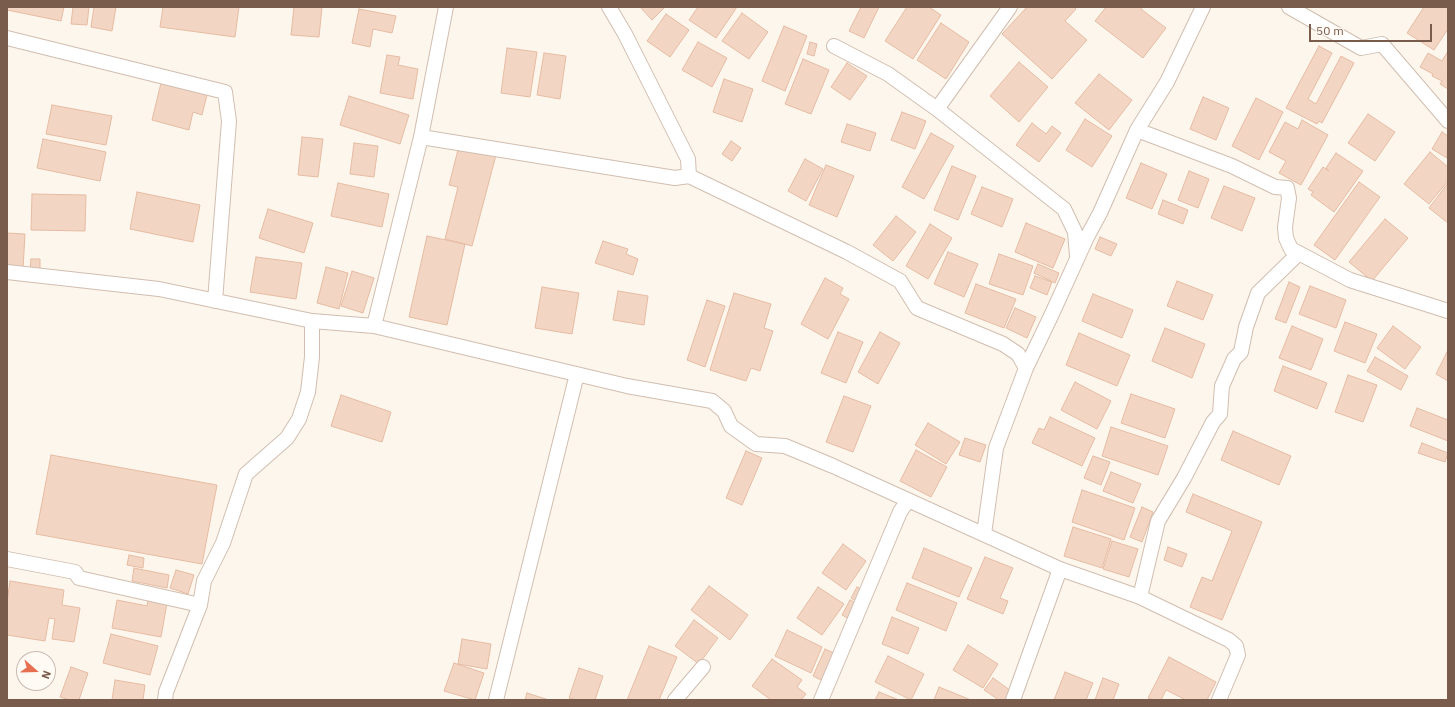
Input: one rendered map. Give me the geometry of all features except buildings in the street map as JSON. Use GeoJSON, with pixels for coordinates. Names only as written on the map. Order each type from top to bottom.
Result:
{"type":"FeatureCollection","features":[{"type":"Feature","properties":{"kind":"street"},"geometry":{"type":"LineString","coordinates":[[374,326],[421,137],[446,7]]}},
{"type":"Feature","properties":{"kind":"street"},"geometry":{"type":"LineString","coordinates":[[609,7],[625,34],[688,159],[689,176]]}},
{"type":"Feature","properties":{"kind":"street"},"geometry":{"type":"LineString","coordinates":[[936,109],[1010,7]]}},
{"type":"Feature","properties":{"kind":"street"},"geometry":{"type":"LineString","coordinates":[[984,534],[996,448],[1026,368],[1078,259],[1136,130],[1167,82],[1203,7]]}},
{"type":"Feature","properties":{"kind":"street"},"geometry":{"type":"LineString","coordinates":[[1289,7],[1361,48],[1382,44],[1448,121]]}},
{"type":"Feature","properties":{"kind":"street"},"geometry":{"type":"LineString","coordinates":[[7,38],[225,92],[229,121],[215,301]]}},
{"type":"Feature","properties":{"kind":"street"},"geometry":{"type":"LineString","coordinates":[[834,46],[888,74],[936,109],[1064,209],[1075,232],[1078,259]]}},
{"type":"Feature","properties":{"kind":"street"},"geometry":{"type":"LineString","coordinates":[[1136,130],[1232,166],[1275,187],[1287,188],[1289,198],[1285,227],[1286,238],[1291,248],[1350,280],[1448,311]]}},
{"type":"Feature","properties":{"kind":"street"},"geometry":{"type":"LineString","coordinates":[[421,137],[674,178],[689,176],[847,252],[900,282],[916,308],[1003,344],[1018,354],[1026,368]]}},
{"type":"Feature","properties":{"kind":"street"},"geometry":{"type":"LineString","coordinates":[[1140,597],[1158,521],[1184,478],[1213,422],[1220,414],[1219,403],[1222,386],[1234,359],[1241,352],[1246,327],[1258,292],[1300,253]]}},
{"type":"Feature","properties":{"kind":"street"},"geometry":{"type":"LineString","coordinates":[[7,272],[159,289],[312,321],[374,326],[627,386],[712,401],[724,411],[731,426],[756,444],[784,446],[1060,569],[1140,597],[1229,640],[1236,646],[1238,655],[1219,700]]}},
{"type":"Feature","properties":{"kind":"street"},"geometry":{"type":"LineString","coordinates":[[165,700],[200,605],[204,581],[223,543],[246,474],[287,438],[299,420],[308,392],[312,358],[312,321]]}},
{"type":"Feature","properties":{"kind":"street"},"geometry":{"type":"LineString","coordinates":[[496,700],[577,374]]}},
{"type":"Feature","properties":{"kind":"street"},"geometry":{"type":"LineString","coordinates":[[821,700],[900,512],[908,500]]}},
{"type":"Feature","properties":{"kind":"street"},"geometry":{"type":"LineString","coordinates":[[7,559],[75,572],[79,578],[200,605]]}},
{"type":"Feature","properties":{"kind":"street"},"geometry":{"type":"LineString","coordinates":[[1013,700],[1060,569]]}},
{"type":"Feature","properties":{"kind":"street"},"geometry":{"type":"LineString","coordinates":[[675,700],[703,667]]}}]}
